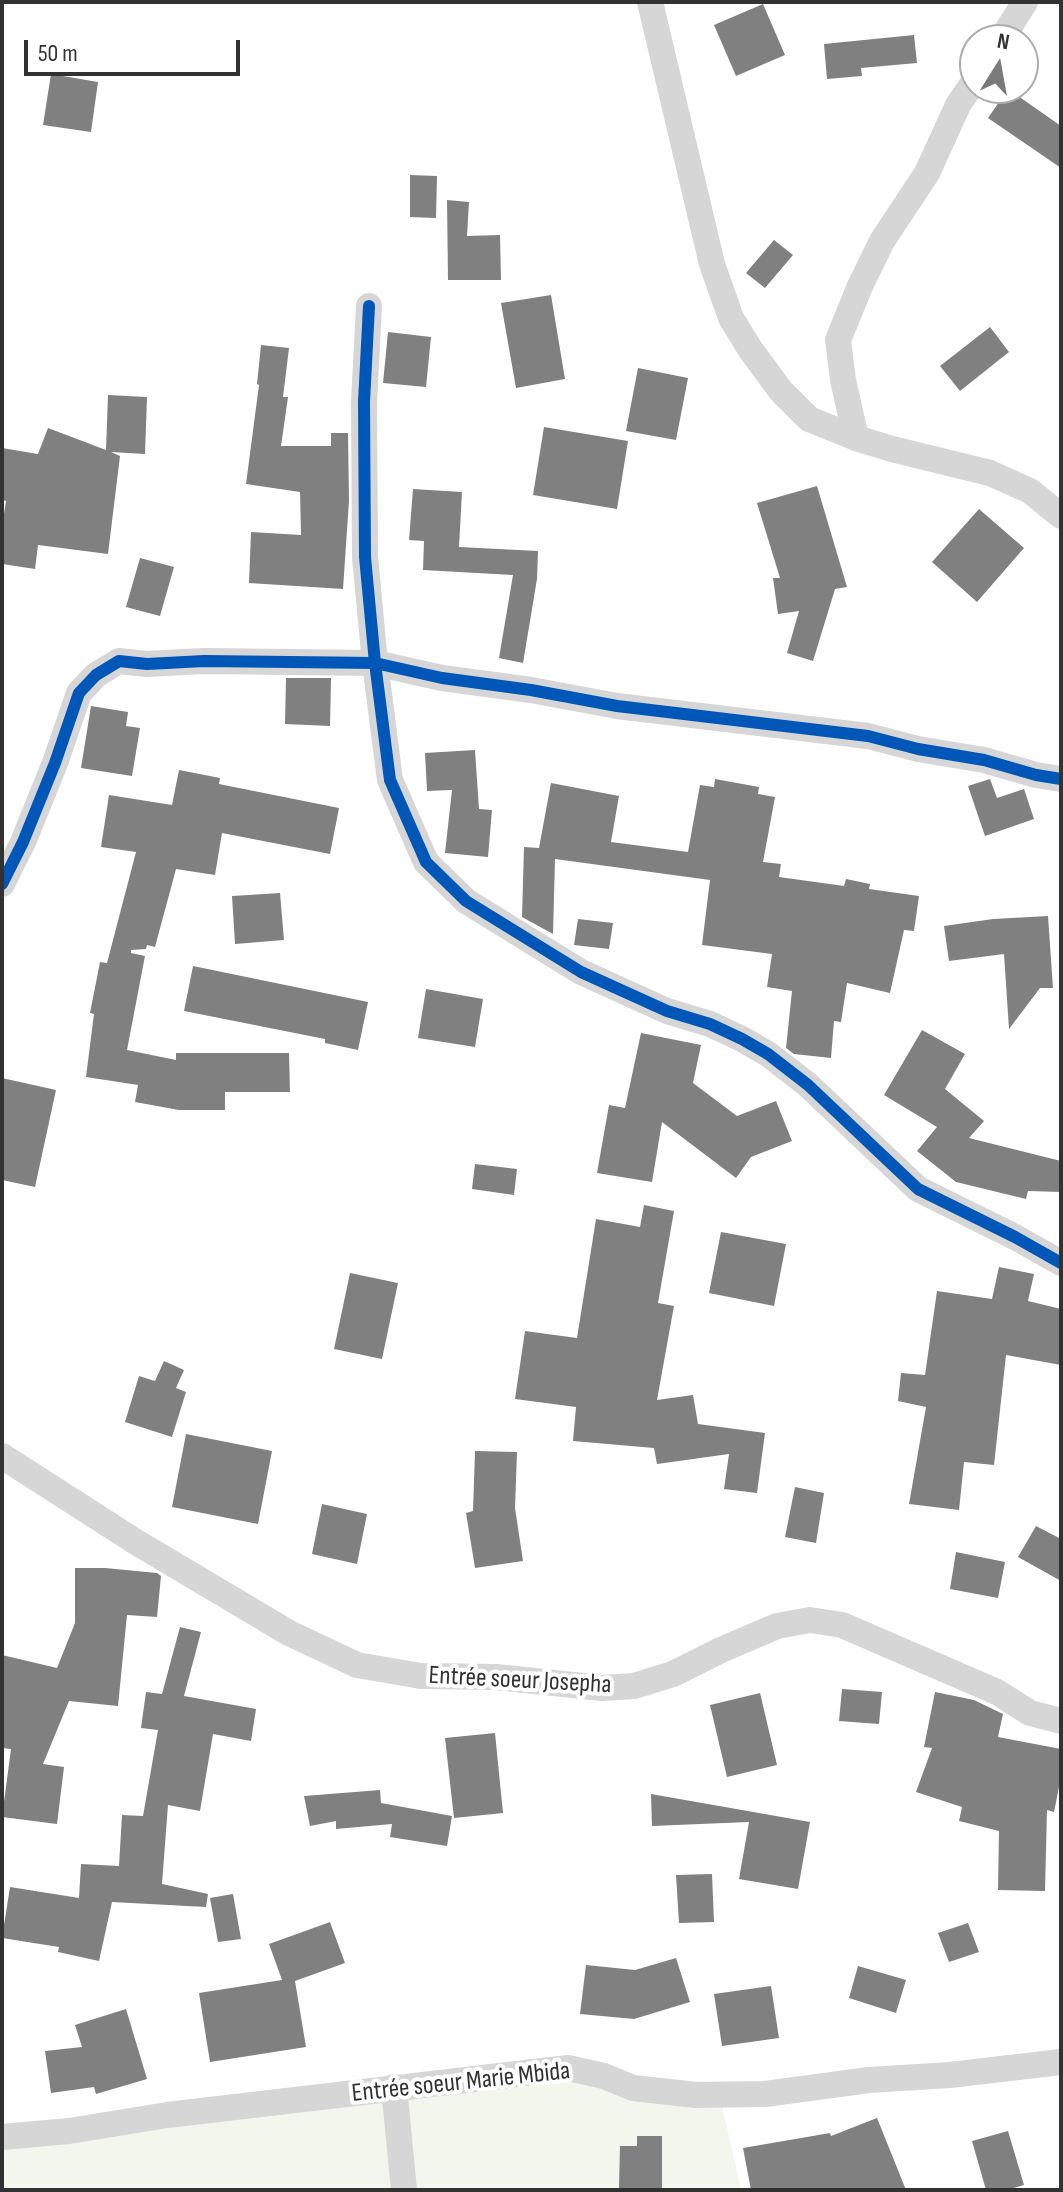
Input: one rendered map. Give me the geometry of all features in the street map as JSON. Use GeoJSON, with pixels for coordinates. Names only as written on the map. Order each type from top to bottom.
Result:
{"type":"FeatureCollection","features":[{"type":"Feature","properties":{"kind":"street"},"geometry":{"type":"LineString","coordinates":[[650,2],[712,264],[731,318],[781,391],[809,419],[892,449],[990,473],[1030,491],[1061,516]]}},
{"type":"Feature","properties":{"kind":"street"},"geometry":{"type":"LineString","coordinates":[[1011,24],[1025,2]]}},
{"type":"Feature","properties":{"kind":"street"},"geometry":{"type":"LineString","coordinates":[[856,438],[838,340],[882,241],[927,173],[959,104]]}},
{"type":"Feature","properties":{"kind":"street"},"geometry":{"type":"LineString","coordinates":[[369,306],[364,402],[365,557],[375,663],[390,780],[426,862],[466,901],[581,972],[667,1011],[710,1024],[768,1054],[808,1085],[918,1189],[1061,1263]]}},
{"type":"Feature","properties":{"kind":"street"},"geometry":{"type":"LineString","coordinates":[[2,884],[55,763],[79,693],[96,675],[119,661],[147,664],[204,661],[375,663],[442,678],[617,706],[868,736],[1061,779]]}},
{"type":"Feature","properties":{"kind":"street","name":"Entrée soeur Josepha"},"geometry":{"type":"LineString","coordinates":[[2,1456],[136,1542],[289,1633],[357,1665],[421,1676],[496,1677],[602,1688],[634,1686],[673,1674],[777,1626],[810,1620],[842,1625],[997,1692],[1030,1713],[1061,1721]]}},
{"type":"Feature","properties":{"kind":"street","name":"Entrée soeur Marie Mbida"},"geometry":{"type":"LineString","coordinates":[[2,2137],[568,2068],[604,2076],[633,2088],[696,2095],[765,2094],[869,2080],[950,2075],[1061,2062]]}},
{"type":"Feature","properties":{"kind":"street"},"geometry":{"type":"LineString","coordinates":[[394,2087],[404,2190]]}},
{"type":"Feature","properties":{"kind":"shaded area"},"geometry":{"type":"Polygon","coordinates":[[[636,2076],[717,2083],[741,2190],[2,2190],[2,2128],[409,2092],[636,2076]]]}},
{"type":"Feature","properties":{"kind":"building"},"geometry":{"type":"Polygon","coordinates":[[[763,4],[785,55],[736,76],[714,25],[763,4]]]}},
{"type":"Feature","properties":{"kind":"building"},"geometry":{"type":"Polygon","coordinates":[[[914,35],[917,63],[861,68],[862,76],[827,79],[824,44],[914,35]]]}},
{"type":"Feature","properties":{"kind":"building"},"geometry":{"type":"Polygon","coordinates":[[[51,74],[98,82],[91,132],[43,125],[51,74]]]}},
{"type":"Feature","properties":{"kind":"building"},"geometry":{"type":"Polygon","coordinates":[[[998,104],[1029,104],[1061,126],[1061,168],[988,118],[998,104]]]}},
{"type":"Feature","properties":{"kind":"building"},"geometry":{"type":"Polygon","coordinates":[[[410,175],[437,176],[436,218],[410,217],[410,175]]]}},
{"type":"Feature","properties":{"kind":"building"},"geometry":{"type":"Polygon","coordinates":[[[447,200],[469,202],[467,236],[500,235],[501,280],[448,280],[447,200]]]}},
{"type":"Feature","properties":{"kind":"building"},"geometry":{"type":"Polygon","coordinates":[[[774,240],[793,255],[765,288],[746,273],[774,240]]]}},
{"type":"Feature","properties":{"kind":"building"},"geometry":{"type":"Polygon","coordinates":[[[551,295],[565,379],[516,388],[501,303],[551,295]]]}},
{"type":"Feature","properties":{"kind":"building"},"geometry":{"type":"Polygon","coordinates":[[[990,327],[1009,352],[960,391],[940,366],[990,327]]]}},
{"type":"Feature","properties":{"kind":"building"},"geometry":{"type":"Polygon","coordinates":[[[388,332],[431,337],[426,387],[383,383],[388,332]]]}},
{"type":"Feature","properties":{"kind":"building"},"geometry":{"type":"Polygon","coordinates":[[[261,345],[289,348],[283,397],[288,397],[281,446],[331,446],[331,433],[348,433],[349,501],[343,589],[249,583],[251,532],[301,535],[300,492],[246,484],[261,345]]]}},
{"type":"Feature","properties":{"kind":"building"},"geometry":{"type":"Polygon","coordinates":[[[638,368],[688,378],[676,440],[626,431],[638,368]]]}},
{"type":"Feature","properties":{"kind":"building"},"geometry":{"type":"Polygon","coordinates":[[[108,395],[147,397],[145,454],[111,452],[120,456],[108,554],[38,545],[35,569],[2,564],[6,501],[2,500],[2,448],[38,454],[48,428],[106,450],[108,395]]]}},
{"type":"Feature","properties":{"kind":"building"},"geometry":{"type":"Polygon","coordinates":[[[544,427],[628,441],[617,509],[533,495],[544,427]]]}},
{"type":"Feature","properties":{"kind":"building"},"geometry":{"type":"Polygon","coordinates":[[[817,486],[847,587],[835,589],[813,661],[787,653],[799,611],[778,614],[773,578],[780,578],[757,503],[817,486]]]}},
{"type":"Feature","properties":{"kind":"building"},"geometry":{"type":"Polygon","coordinates":[[[413,489],[462,492],[459,547],[538,551],[537,579],[523,663],[499,658],[513,575],[423,570],[424,541],[409,540],[413,489]]]}},
{"type":"Feature","properties":{"kind":"building"},"geometry":{"type":"Polygon","coordinates":[[[979,509],[1024,548],[977,602],[932,562],[979,509]]]}},
{"type":"Feature","properties":{"kind":"building"},"geometry":{"type":"Polygon","coordinates":[[[140,558],[174,567],[160,616],[126,607],[140,558]]]}},
{"type":"Feature","properties":{"kind":"building"},"geometry":{"type":"Polygon","coordinates":[[[286,678],[331,678],[330,726],[285,724],[286,678]]]}},
{"type":"Feature","properties":{"kind":"building"},"geometry":{"type":"Polygon","coordinates":[[[91,706],[128,712],[126,726],[140,728],[132,776],[81,768],[91,706]]]}},
{"type":"Feature","properties":{"kind":"building"},"geometry":{"type":"Polygon","coordinates":[[[475,750],[479,809],[492,810],[488,857],[445,853],[452,790],[427,791],[425,753],[475,750]]]}},
{"type":"Feature","properties":{"kind":"building"},"geometry":{"type":"Polygon","coordinates":[[[179,770],[220,778],[219,784],[339,808],[330,854],[222,833],[215,875],[176,869],[155,947],[147,945],[146,949],[131,950],[131,953],[145,956],[127,1050],[176,1060],[176,1053],[289,1053],[290,1092],[225,1092],[225,1110],[179,1110],[135,1102],[138,1085],[86,1077],[94,1014],[90,1013],[100,962],[107,963],[136,852],[101,847],[109,795],[172,805],[179,770]]]}},
{"type":"Feature","properties":{"kind":"building"},"geometry":{"type":"Polygon","coordinates":[[[715,779],[759,787],[758,794],[775,797],[763,862],[781,864],[779,877],[844,886],[846,879],[870,884],[869,889],[919,896],[914,931],[904,930],[890,993],[847,983],[841,1022],[834,1021],[831,1058],[794,1054],[786,1048],[792,991],[767,987],[772,954],[702,945],[710,880],[555,859],[553,934],[522,917],[524,847],[539,848],[551,783],[619,796],[611,842],[688,852],[700,785],[714,787],[715,779]]]}},
{"type":"Feature","properties":{"kind":"building"},"geometry":{"type":"Polygon","coordinates":[[[990,779],[997,798],[1024,789],[1034,819],[985,836],[968,786],[990,779]]]}},
{"type":"Feature","properties":{"kind":"building"},"geometry":{"type":"Polygon","coordinates":[[[280,893],[284,940],[235,944],[232,896],[280,893]]]}},
{"type":"Feature","properties":{"kind":"building"},"geometry":{"type":"Polygon","coordinates":[[[1048,916],[1053,988],[1040,988],[1009,1029],[1004,954],[949,961],[944,926],[1048,916]]]}},
{"type":"Feature","properties":{"kind":"building"},"geometry":{"type":"Polygon","coordinates":[[[578,919],[613,923],[609,949],[574,945],[578,919]]]}},
{"type":"Feature","properties":{"kind":"building"},"geometry":{"type":"Polygon","coordinates":[[[193,966],[368,1002],[358,1050],[325,1043],[325,1039],[184,1011],[193,966]]]}},
{"type":"Feature","properties":{"kind":"building"},"geometry":{"type":"Polygon","coordinates":[[[426,989],[483,999],[475,1047],[418,1038],[426,989]]]}},
{"type":"Feature","properties":{"kind":"building"},"geometry":{"type":"Polygon","coordinates":[[[922,1030],[965,1054],[945,1089],[984,1121],[969,1138],[1061,1161],[1061,1192],[1028,1191],[1026,1199],[956,1182],[917,1151],[937,1127],[884,1095],[922,1030]]]}},
{"type":"Feature","properties":{"kind":"building"},"geometry":{"type":"Polygon","coordinates":[[[641,1033],[701,1045],[693,1083],[737,1116],[776,1101],[792,1141],[751,1157],[736,1178],[662,1122],[652,1182],[597,1173],[609,1105],[625,1108],[641,1033]]]}},
{"type":"Feature","properties":{"kind":"building"},"geometry":{"type":"Polygon","coordinates":[[[2,1078],[56,1090],[35,1187],[2,1180],[2,1078]]]}},
{"type":"Feature","properties":{"kind":"building"},"geometry":{"type":"Polygon","coordinates":[[[475,1164],[517,1169],[514,1195],[472,1189],[475,1164]]]}},
{"type":"Feature","properties":{"kind":"building"},"geometry":{"type":"Polygon","coordinates":[[[644,1205],[674,1211],[658,1303],[674,1306],[657,1400],[693,1395],[698,1424],[765,1433],[757,1493],[724,1489],[729,1454],[657,1464],[654,1448],[573,1441],[576,1407],[515,1399],[525,1331],[577,1338],[596,1219],[640,1227],[644,1205]]]}},
{"type":"Feature","properties":{"kind":"building"},"geometry":{"type":"Polygon","coordinates":[[[721,1232],[786,1244],[774,1306],[709,1293],[721,1232]]]}},
{"type":"Feature","properties":{"kind":"building"},"geometry":{"type":"Polygon","coordinates":[[[999,1267],[1034,1274],[1028,1301],[1061,1309],[1061,1365],[1006,1355],[994,1465],[964,1462],[959,1510],[909,1504],[926,1407],[898,1401],[901,1373],[925,1375],[937,1291],[992,1299],[999,1267]]]}},
{"type":"Feature","properties":{"kind":"building"},"geometry":{"type":"Polygon","coordinates":[[[350,1273],[398,1283],[382,1359],[334,1349],[350,1273]]]}},
{"type":"Feature","properties":{"kind":"building"},"geometry":{"type":"Polygon","coordinates":[[[164,1361],[184,1370],[176,1388],[186,1392],[172,1437],[125,1422],[139,1376],[155,1381],[164,1361]]]}},
{"type":"Feature","properties":{"kind":"building"},"geometry":{"type":"Polygon","coordinates":[[[186,1434],[272,1451],[258,1524],[172,1507],[186,1434]]]}},
{"type":"Feature","properties":{"kind":"building"},"geometry":{"type":"Polygon","coordinates":[[[475,1451],[517,1452],[515,1508],[523,1561],[475,1568],[466,1513],[473,1511],[475,1451]]]}},
{"type":"Feature","properties":{"kind":"building"},"geometry":{"type":"Polygon","coordinates":[[[795,1487],[824,1493],[816,1543],[785,1537],[795,1487]]]}},
{"type":"Feature","properties":{"kind":"building"},"geometry":{"type":"Polygon","coordinates":[[[322,1504],[367,1514],[357,1564],[312,1554],[322,1504]]]}},
{"type":"Feature","properties":{"kind":"building"},"geometry":{"type":"Polygon","coordinates":[[[1036,1526],[1061,1539],[1061,1581],[1018,1557],[1036,1526]]]}},
{"type":"Feature","properties":{"kind":"building"},"geometry":{"type":"Polygon","coordinates":[[[956,1552],[1005,1562],[998,1598],[950,1589],[956,1552]]]}},
{"type":"Feature","properties":{"kind":"building"},"geometry":{"type":"Polygon","coordinates":[[[75,1568],[157,1573],[161,1576],[157,1617],[127,1615],[118,1706],[69,1701],[43,1764],[64,1767],[57,1824],[2,1817],[11,1749],[2,1748],[2,1655],[57,1668],[75,1623],[75,1568]]]}},
{"type":"Feature","properties":{"kind":"building"},"geometry":{"type":"Polygon","coordinates":[[[180,1627],[201,1632],[184,1696],[256,1709],[251,1741],[213,1734],[200,1811],[168,1805],[162,1884],[208,1894],[206,1907],[112,1902],[99,1961],[58,1952],[59,1947],[2,1938],[10,1887],[79,1898],[81,1864],[119,1866],[122,1815],[143,1816],[158,1730],[141,1728],[146,1692],[162,1694],[180,1627]]]}},
{"type":"Feature","properties":{"kind":"building"},"geometry":{"type":"Polygon","coordinates":[[[842,1689],[882,1692],[879,1724],[839,1721],[842,1689]]]}},
{"type":"Feature","properties":{"kind":"building"},"geometry":{"type":"Polygon","coordinates":[[[935,1692],[974,1700],[1003,1714],[998,1737],[1061,1749],[1061,1777],[1054,1812],[1047,1810],[1045,1891],[998,1890],[999,1831],[959,1821],[962,1807],[916,1792],[932,1748],[924,1747],[935,1692]]]}},
{"type":"Feature","properties":{"kind":"building"},"geometry":{"type":"Polygon","coordinates":[[[760,1693],[777,1765],[727,1777],[710,1705],[760,1693]]]}},
{"type":"Feature","properties":{"kind":"building"},"geometry":{"type":"Polygon","coordinates":[[[495,1733],[503,1813],[454,1818],[445,1738],[495,1733]]]}},
{"type":"Feature","properties":{"kind":"building"},"geometry":{"type":"Polygon","coordinates":[[[380,1790],[381,1803],[452,1816],[447,1846],[390,1837],[392,1824],[336,1829],[336,1821],[310,1826],[304,1796],[380,1790]]]}},
{"type":"Feature","properties":{"kind":"building"},"geometry":{"type":"Polygon","coordinates":[[[651,1794],[810,1822],[798,1889],[739,1879],[749,1822],[652,1826],[651,1794]]]}},
{"type":"Feature","properties":{"kind":"building"},"geometry":{"type":"Polygon","coordinates":[[[712,1874],[714,1922],[679,1923],[676,1875],[712,1874]]]}},
{"type":"Feature","properties":{"kind":"building"},"geometry":{"type":"Polygon","coordinates":[[[233,1894],[241,1939],[218,1942],[210,1898],[233,1894]]]}},
{"type":"Feature","properties":{"kind":"building"},"geometry":{"type":"Polygon","coordinates":[[[330,1922],[345,1963],[295,1981],[306,2047],[210,2062],[199,1993],[282,1980],[269,1944],[330,1922]]]}},
{"type":"Feature","properties":{"kind":"building"},"geometry":{"type":"Polygon","coordinates":[[[968,1923],[979,1952],[949,1962],[938,1933],[968,1923]]]}},
{"type":"Feature","properties":{"kind":"building"},"geometry":{"type":"Polygon","coordinates":[[[676,1958],[690,2002],[634,2019],[580,2014],[586,1965],[635,1970],[676,1958]]]}},
{"type":"Feature","properties":{"kind":"building"},"geometry":{"type":"Polygon","coordinates":[[[858,1966],[906,1980],[896,2013],[849,1998],[858,1966]]]}},
{"type":"Feature","properties":{"kind":"building"},"geometry":{"type":"Polygon","coordinates":[[[771,1986],[779,2038],[722,2046],[714,1994],[771,1986]]]}},
{"type":"Feature","properties":{"kind":"building"},"geometry":{"type":"Polygon","coordinates":[[[126,2009],[147,2079],[96,2094],[94,2087],[51,2093],[45,2051],[82,2047],[75,2025],[126,2009]]]}},
{"type":"Feature","properties":{"kind":"building"},"geometry":{"type":"Polygon","coordinates":[[[877,2118],[906,2190],[751,2190],[743,2148],[830,2133],[831,2136],[877,2118]]]}},
{"type":"Feature","properties":{"kind":"building"},"geometry":{"type":"Polygon","coordinates":[[[1008,2131],[1024,2185],[1007,2190],[986,2190],[972,2141],[1008,2131]]]}},
{"type":"Feature","properties":{"kind":"building"},"geometry":{"type":"Polygon","coordinates":[[[637,2136],[662,2136],[662,2188],[619,2188],[620,2146],[637,2146],[637,2136]]]}},
{"type":"Feature","properties":{"kind":"cycle path"},"geometry":{"type":"LineString","coordinates":[[369,306],[364,402],[365,557],[375,663],[390,780],[426,862],[466,901],[581,972],[667,1011],[710,1024],[768,1054],[808,1085],[918,1189],[1061,1263]]}},
{"type":"Feature","properties":{"kind":"cycle path"},"geometry":{"type":"LineString","coordinates":[[2,884],[55,763],[79,693],[96,675],[119,661],[147,664],[204,661],[375,663],[442,678],[617,706],[868,736],[1061,779]]}}]}
